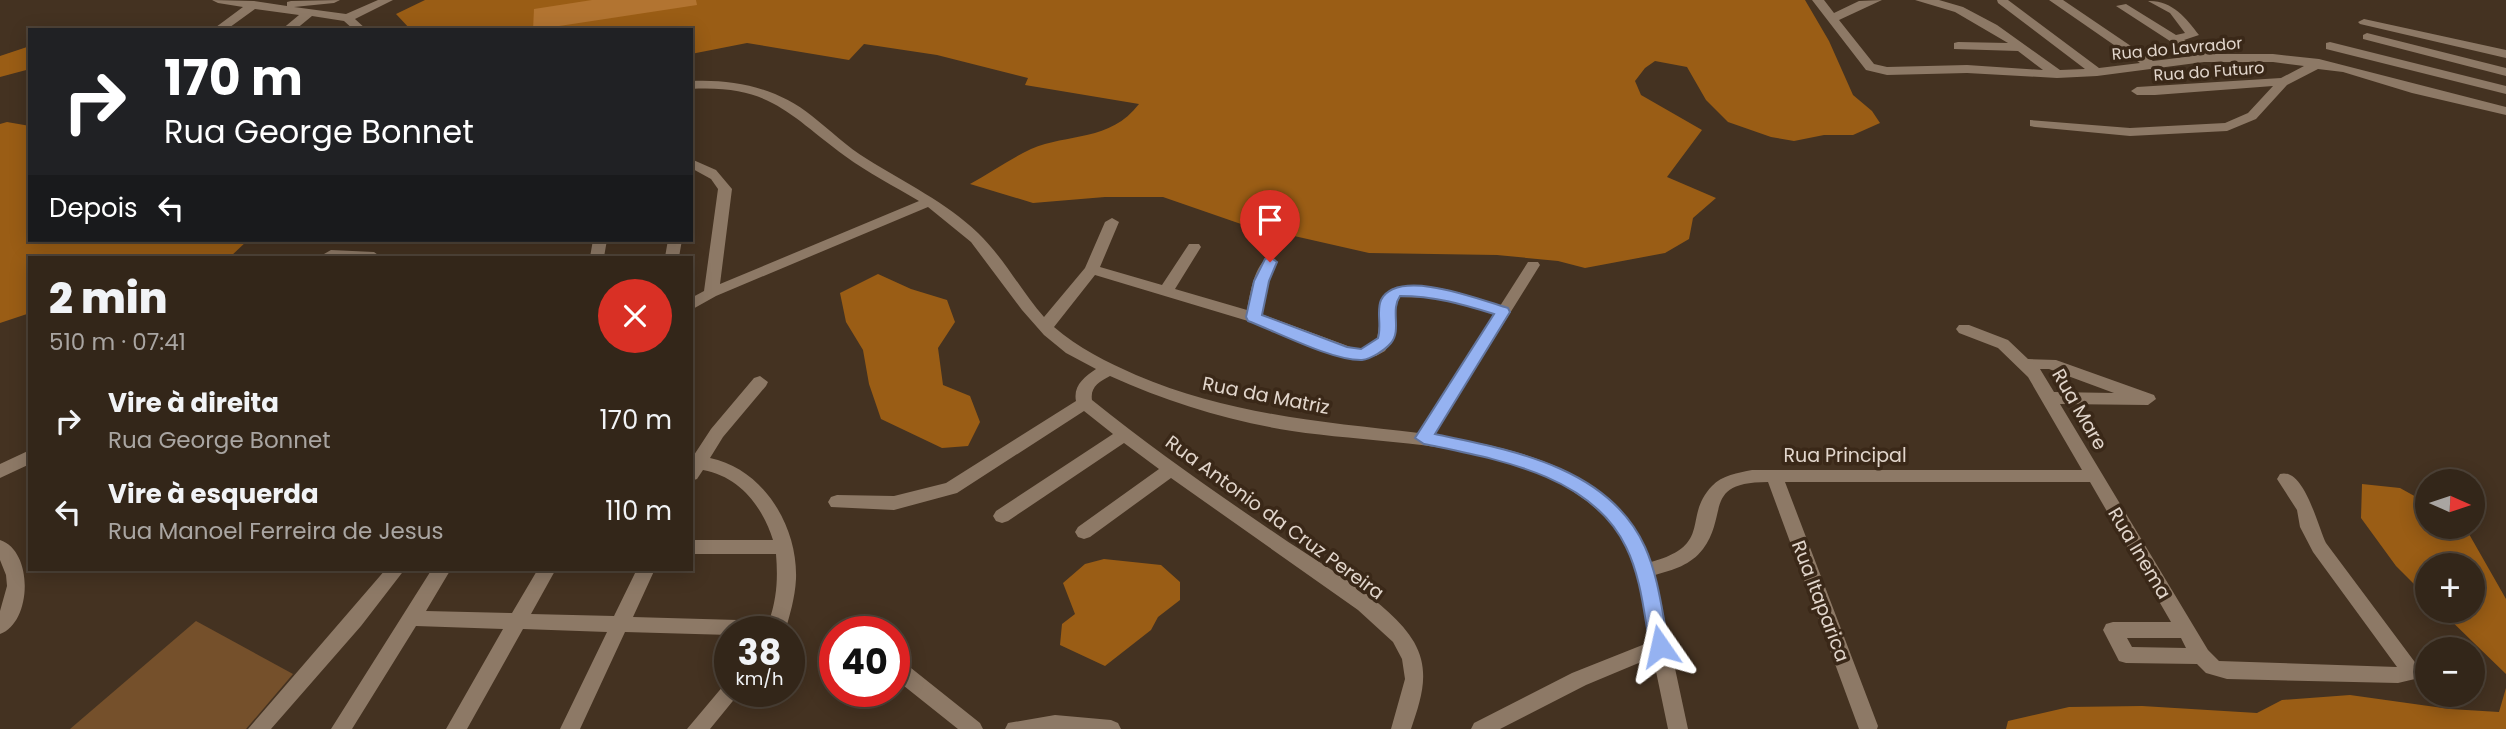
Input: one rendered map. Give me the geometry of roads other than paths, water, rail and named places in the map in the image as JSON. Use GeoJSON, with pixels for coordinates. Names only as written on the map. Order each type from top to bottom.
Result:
{"type":"FeatureCollection","features":[{"type":"Feature","properties":{"kind":"street"},"geometry":{"type":"LineString","coordinates":[[218,0],[302,4],[334,0]]}},
{"type":"Feature","properties":{"kind":"street"},"geometry":{"type":"LineString","coordinates":[[221,28],[259,2],[347,18],[387,0]]}},
{"type":"Feature","properties":{"kind":"street"},"geometry":{"type":"LineString","coordinates":[[1818,0],[1833,18],[1863,3],[1876,0]]}},
{"type":"Feature","properties":{"kind":"street"},"geometry":{"type":"LineString","coordinates":[[1921,0],[1958,8],[2021,47],[2057,74]]}},
{"type":"Feature","properties":{"kind":"street"},"geometry":{"type":"LineString","coordinates":[[2055,0],[2151,65]]}},
{"type":"Feature","properties":{"kind":"street"},"geometry":{"type":"LineString","coordinates":[[2001,1],[2097,72]]}},
{"type":"Feature","properties":{"kind":"street"},"geometry":{"type":"LineString","coordinates":[[2154,1],[2174,11],[2193,35],[2173,39]]}},
{"type":"Feature","properties":{"kind":"street"},"geometry":{"type":"LineString","coordinates":[[2122,6],[2204,58]]}},
{"type":"Feature","properties":{"kind":"street"},"geometry":{"type":"LineString","coordinates":[[290,28],[309,13]]}},
{"type":"Feature","properties":{"kind":"street"},"geometry":{"type":"LineString","coordinates":[[347,18],[359,28]]}},
{"type":"Feature","properties":{"kind":"street","name":"Rua do Lavrador"},"geometry":{"type":"LineString","coordinates":[[1833,18],[1865,62],[1871,67],[1887,71],[1967,69],[2057,74],[2097,72],[2204,58],[2273,58],[2319,63],[2439,96],[2506,111]]}},
{"type":"Feature","properties":{"kind":"street"},"geometry":{"type":"LineString","coordinates":[[2364,22],[2506,54]]}},
{"type":"Feature","properties":{"kind":"street"},"geometry":{"type":"LineString","coordinates":[[2367,37],[2506,72]]}},
{"type":"Feature","properties":{"kind":"street"},"geometry":{"type":"LineString","coordinates":[[1958,46],[2021,47]]}},
{"type":"Feature","properties":{"kind":"street"},"geometry":{"type":"LineString","coordinates":[[2330,46],[2506,90]]}},
{"type":"Feature","properties":{"kind":"street"},"geometry":{"type":"LineString","coordinates":[[2035,123],[2130,132],[2227,127],[2252,116],[2283,82],[2319,63]]}},
{"type":"Feature","properties":{"kind":"street","name":"Rua do Futuro"},"geometry":{"type":"LineString","coordinates":[[2137,91],[2167,92],[2241,82],[2283,82]]}},
{"type":"Feature","properties":{"kind":"street","name":"Rua da Matriz"},"geometry":{"type":"LineString","coordinates":[[693,85],[738,87],[757,91],[791,105],[860,161],[929,202],[975,238],[1045,327],[1074,350],[1110,369],[1160,391],[1225,412],[1295,425],[1424,438],[1497,453],[1533,464],[1585,490],[1607,507],[1622,524],[1636,547],[1645,571],[1678,729]]}},
{"type":"Feature","properties":{"kind":"street"},"geometry":{"type":"LineString","coordinates":[[693,164],[712,173],[721,181],[725,190],[711,293]]}},
{"type":"Feature","properties":{"kind":"street"},"geometry":{"type":"LineString","coordinates":[[693,303],[929,202]]}},
{"type":"Feature","properties":{"kind":"street"},"geometry":{"type":"LineString","coordinates":[[1045,327],[1092,269],[1112,222]]}},
{"type":"Feature","properties":{"kind":"street"},"geometry":{"type":"LineString","coordinates":[[1165,292],[1194,247]]}},
{"type":"Feature","properties":{"kind":"street"},"geometry":{"type":"LineString","coordinates":[[1253,317],[1261,281],[1270,262]]}},
{"type":"Feature","properties":{"kind":"street"},"geometry":{"type":"LineString","coordinates":[[1424,438],[1533,265]]}},
{"type":"Feature","properties":{"kind":"street"},"geometry":{"type":"LineString","coordinates":[[1092,269],[1253,317],[1345,353],[1364,354],[1384,341],[1388,334],[1387,303],[1396,292],[1443,294],[1503,312]]}},
{"type":"Feature","properties":{"kind":"street","name":"Rua Mare"},"geometry":{"type":"LineString","coordinates":[[1964,329],[2003,344],[2026,364],[2050,398],[2094,476]]}},
{"type":"Feature","properties":{"kind":"street"},"geometry":{"type":"LineString","coordinates":[[2026,364],[2050,364],[2148,399],[2050,398]]}},
{"type":"Feature","properties":{"kind":"street"},"geometry":{"type":"LineString","coordinates":[[837,502],[894,503],[951,488],[1085,403],[1082,395],[1085,387],[1110,369]]}},
{"type":"Feature","properties":{"kind":"street"},"geometry":{"type":"LineString","coordinates":[[694,466],[760,382]]}},
{"type":"Feature","properties":{"kind":"street","name":"Rua Antonio da Cruz Pereira"},"geometry":{"type":"LineString","coordinates":[[1085,403],[1334,584],[1396,633],[1405,645],[1416,674],[1411,705],[1401,729]]}},
{"type":"Feature","properties":{"kind":"street"},"geometry":{"type":"LineString","coordinates":[[1002,516],[1125,433]]}},
{"type":"Feature","properties":{"kind":"street"},"geometry":{"type":"LineString","coordinates":[[0,472],[28,457]]}},
{"type":"Feature","properties":{"kind":"street"},"geometry":{"type":"LineString","coordinates":[[694,466],[718,464],[747,481],[770,509],[784,547],[788,589],[783,616]]}},
{"type":"Feature","properties":{"kind":"street"},"geometry":{"type":"LineString","coordinates":[[1084,532],[1172,468]]}},
{"type":"Feature","properties":{"kind":"street","name":"Rua Itaparica"},"geometry":{"type":"LineString","coordinates":[[1774,476],[1868,726]]}},
{"type":"Feature","properties":{"kind":"street","name":"Rua Principal"},"geometry":{"type":"LineString","coordinates":[[1645,571],[1680,558],[1697,544],[1713,493],[1736,478],[2094,476]]}},
{"type":"Feature","properties":{"kind":"street","name":"Rua Inema"},"geometry":{"type":"LineString","coordinates":[[2094,476],[2201,656]]}},
{"type":"Feature","properties":{"kind":"street"},"geometry":{"type":"LineString","coordinates":[[2201,656],[2213,667],[2227,671],[2398,675],[2408,673],[2410,669],[2312,537],[2302,500],[2286,479]]}},
{"type":"Feature","properties":{"kind":"street"},"geometry":{"type":"LineString","coordinates":[[0,547],[16,572],[16,594],[9,615],[0,626]]}},
{"type":"Feature","properties":{"kind":"street"},"geometry":{"type":"LineString","coordinates":[[693,547],[784,547]]}},
{"type":"Feature","properties":{"kind":"street"},"geometry":{"type":"LineString","coordinates":[[258,729],[354,621],[394,571]]}},
{"type":"Feature","properties":{"kind":"street"},"geometry":{"type":"LineString","coordinates":[[341,729],[441,571]]}},
{"type":"Feature","properties":{"kind":"street"},"geometry":{"type":"LineString","coordinates":[[456,729],[546,571]]}},
{"type":"Feature","properties":{"kind":"street"},"geometry":{"type":"LineString","coordinates":[[569,729],[645,571]]}},
{"type":"Feature","properties":{"kind":"street"},"geometry":{"type":"LineString","coordinates":[[412,618],[714,628]]}},
{"type":"Feature","properties":{"kind":"street","name":"Rua Inema"},"geometry":{"type":"LineString","coordinates":[[2186,631],[2113,630],[2126,655],[2201,656]]}},
{"type":"Feature","properties":{"kind":"street"},"geometry":{"type":"LineString","coordinates":[[1481,729],[1579,680],[1660,646]]}},
{"type":"Feature","properties":{"kind":"street"},"geometry":{"type":"LineString","coordinates":[[910,679],[973,729]]}},
{"type":"Feature","properties":{"kind":"street"},"geometry":{"type":"LineString","coordinates":[[697,729],[717,707]]}},
{"type":"Feature","properties":{"kind":"street"},"geometry":{"type":"LineString","coordinates":[[1015,729],[1055,724],[1111,729]]}}]}
